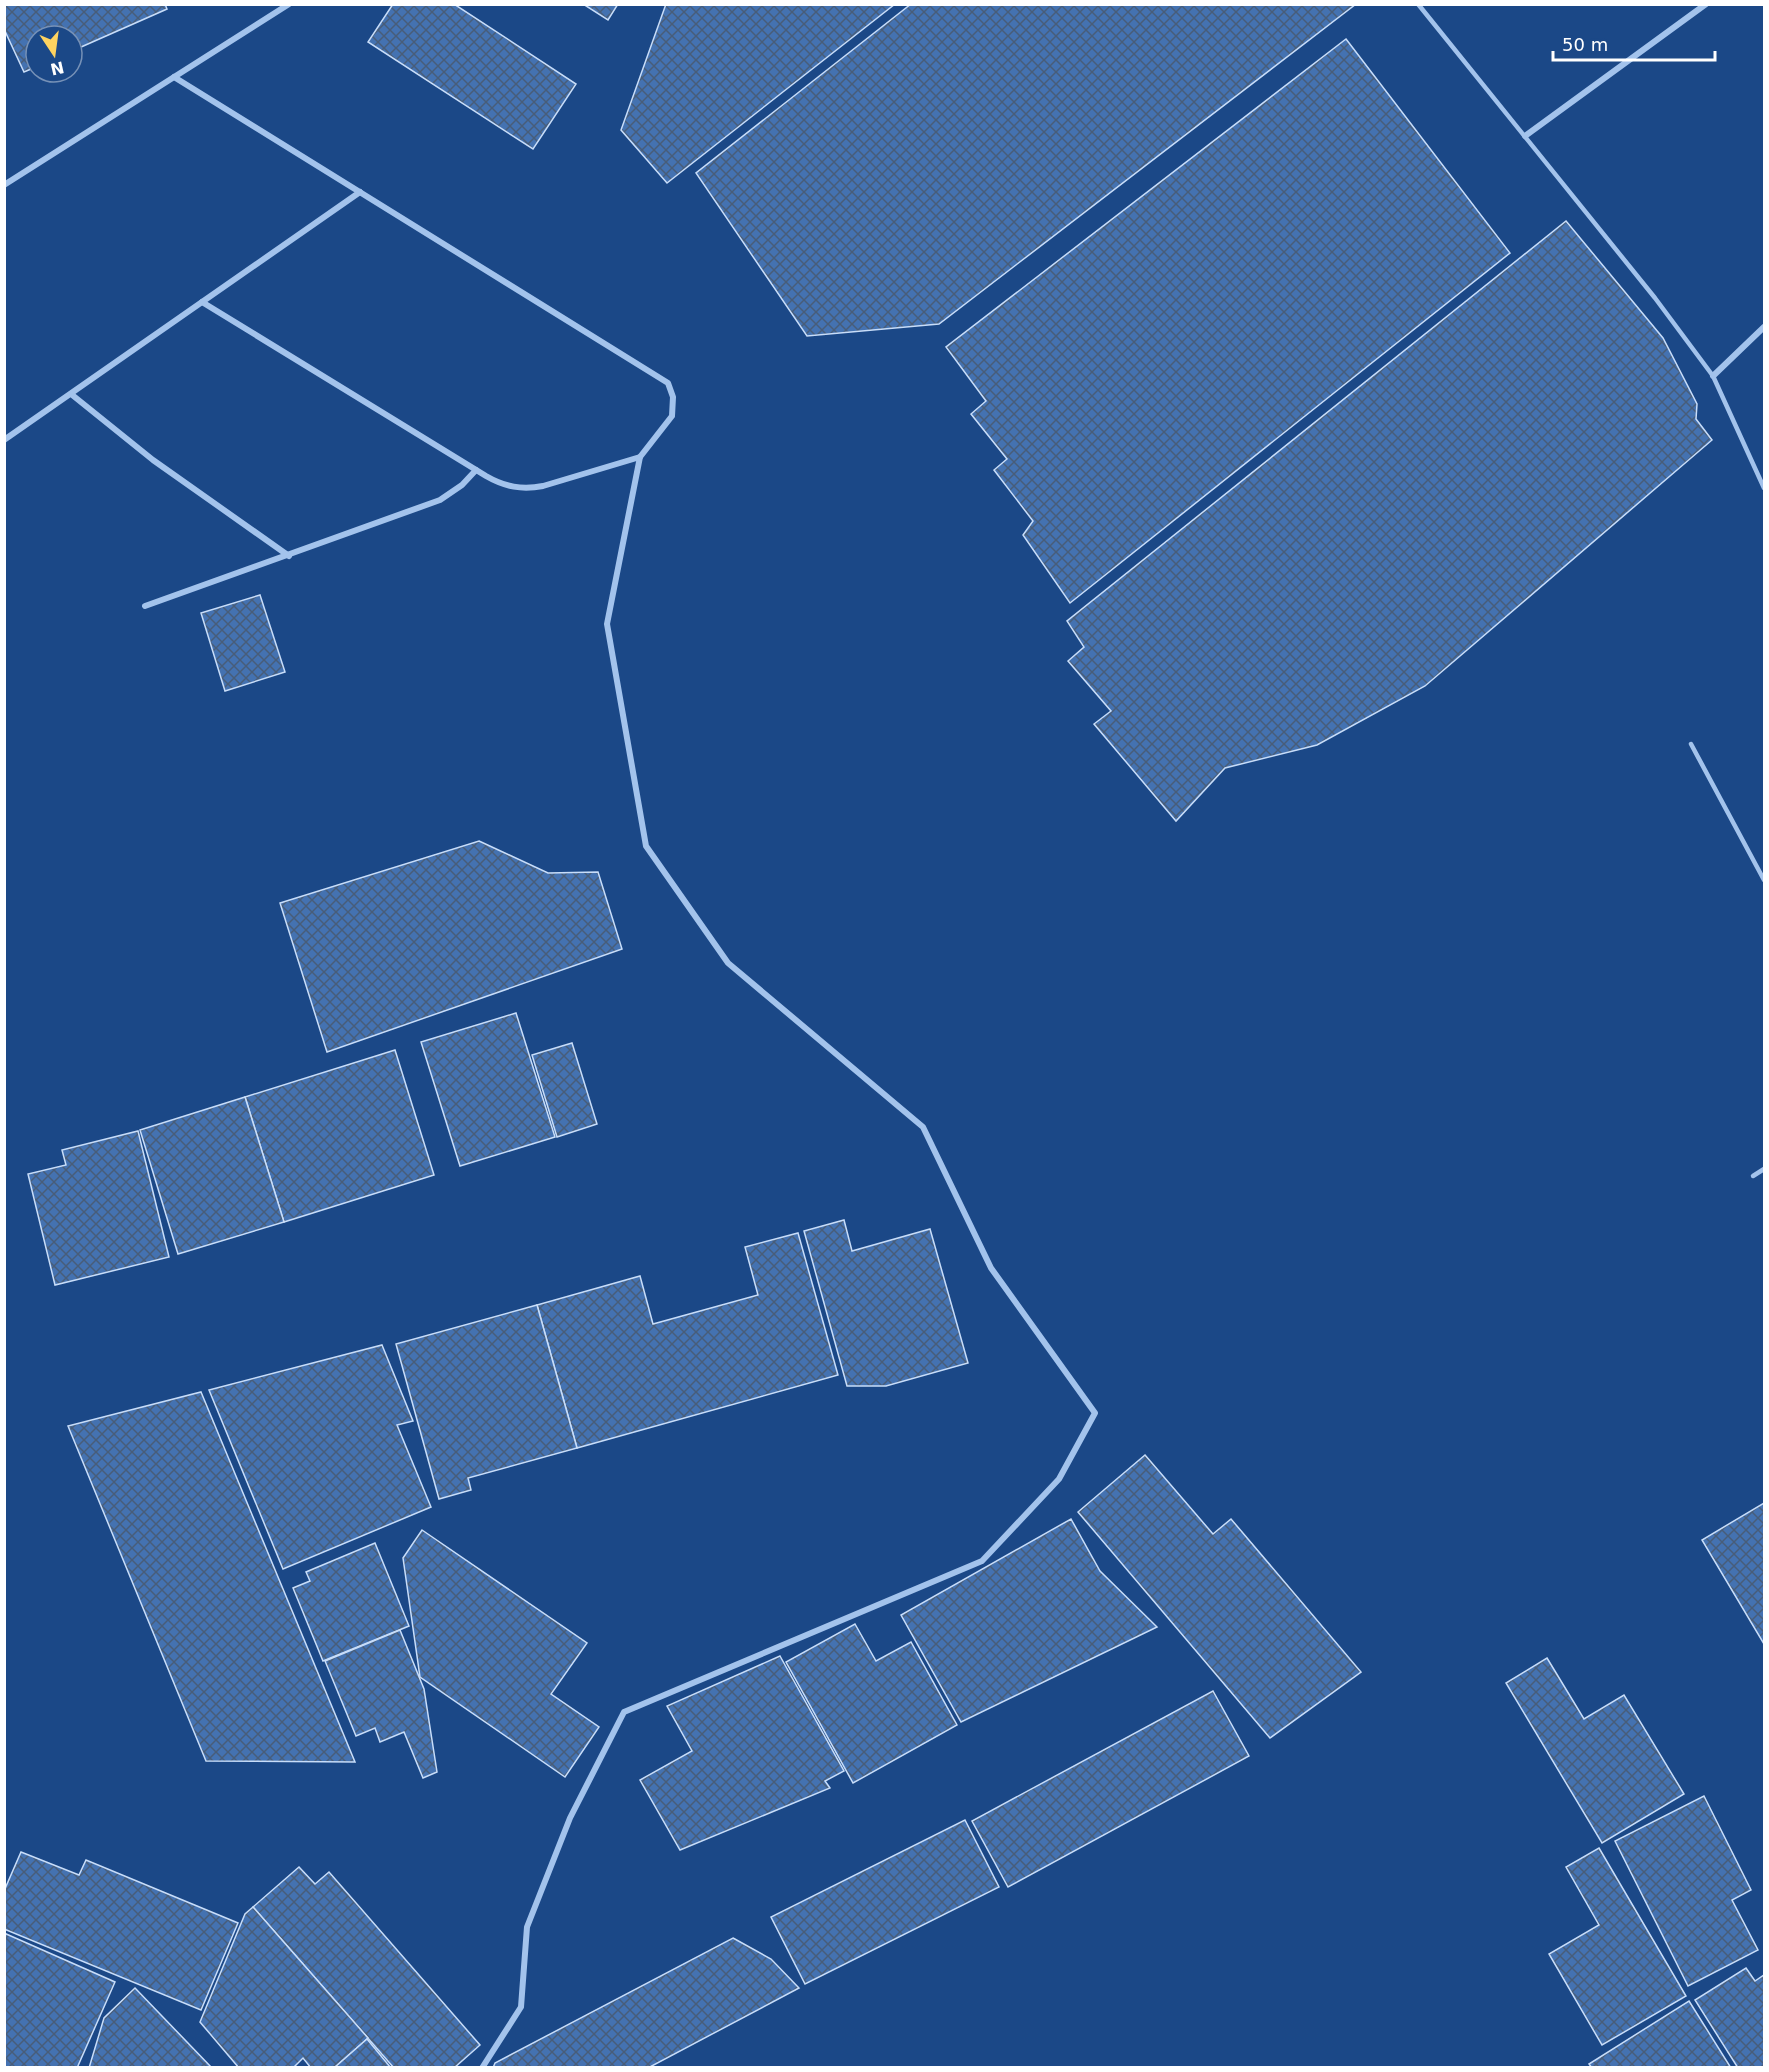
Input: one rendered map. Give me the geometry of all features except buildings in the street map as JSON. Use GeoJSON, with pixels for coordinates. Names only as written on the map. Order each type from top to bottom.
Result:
{"type":"FeatureCollection","features":[{"type":"Feature","properties":{"kind":"street"},"geometry":{"type":"LineString","coordinates":[[4,185],[289,4]]}},
{"type":"Feature","properties":{"kind":"street"},"geometry":{"type":"LineString","coordinates":[[1525,136],[1707,4]]}},
{"type":"Feature","properties":{"kind":"street"},"geometry":{"type":"LineString","coordinates":[[174,77],[668,383],[673,397],[672,416],[640,458],[607,624],[646,846],[728,963],[923,1127],[991,1268],[1095,1413],[1059,1479],[982,1561],[624,1712],[570,1818],[527,1927],[521,2007],[482,2067]]}},
{"type":"Feature","properties":{"kind":"street"},"geometry":{"type":"LineString","coordinates":[[4,440],[360,192]]}},
{"type":"Feature","properties":{"kind":"street"},"geometry":{"type":"LineString","coordinates":[[202,302],[476,470],[507,486],[531,488],[640,458]]}},
{"type":"Feature","properties":{"kind":"street"},"geometry":{"type":"LineString","coordinates":[[1713,376],[1764,327]]}},
{"type":"Feature","properties":{"kind":"street"},"geometry":{"type":"LineString","coordinates":[[70,394],[153,460],[289,556]]}},
{"type":"Feature","properties":{"kind":"street"},"geometry":{"type":"LineString","coordinates":[[145,606],[440,500],[462,485],[476,470]]}},
{"type":"Feature","properties":{"kind":"lane"},"geometry":{"type":"LineString","coordinates":[[1418,4],[1655,298],[1713,376],[1764,488]]}},
{"type":"Feature","properties":{"kind":"lane"},"geometry":{"type":"LineString","coordinates":[[1691,744],[1764,880]]}},
{"type":"Feature","properties":{"kind":"lane"},"geometry":{"type":"LineString","coordinates":[[1753,1176],[1764,1169]]}}]}
